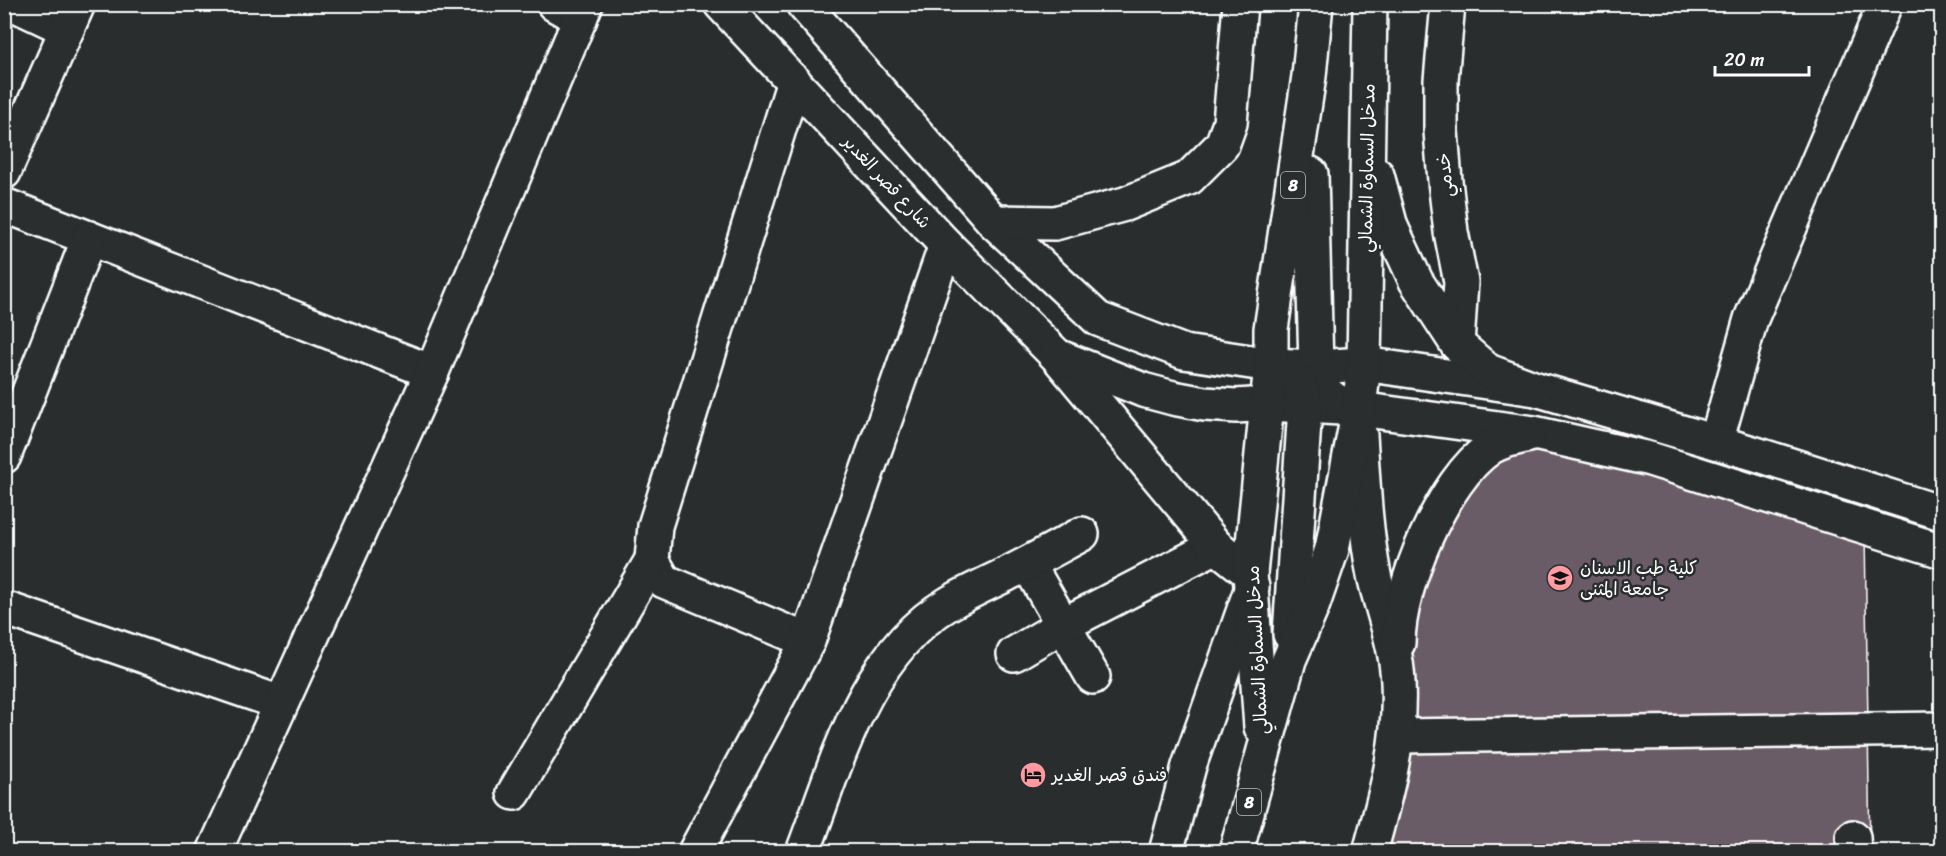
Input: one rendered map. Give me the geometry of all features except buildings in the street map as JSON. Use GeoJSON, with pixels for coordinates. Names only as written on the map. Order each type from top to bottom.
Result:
{"type":"FeatureCollection","features":[{"type":"Feature","properties":{"kind":"main road"},"geometry":{"type":"LineString","coordinates":[[4,172],[73,17],[14,4]]}},
{"type":"Feature","properties":{"kind":"main road","name":"شارع قصر الغدير"},"geometry":{"type":"LineString","coordinates":[[721,4],[946,245],[1057,356],[1216,546],[1251,580]]}},
{"type":"Feature","properties":{"kind":"main road"},"geometry":{"type":"LineString","coordinates":[[803,4],[994,222],[1098,319],[1184,352],[1271,365],[1316,367],[1364,364],[1536,389]]}},
{"type":"Feature","properties":{"kind":"main road"},"geometry":{"type":"LineString","coordinates":[[994,222],[1055,223],[1125,204],[1189,178],[1222,145],[1230,123],[1240,4]]}},
{"type":"Feature","properties":{"kind":"main road","name":"مدخل السماوة الشمالي"},"geometry":{"type":"LineString","coordinates":[[1263,753],[1251,580],[1268,404],[1271,329],[1309,76],[1316,4]]}},
{"type":"Feature","properties":{"kind":"main road","name":"مدخل السماوة الشمالي"},"geometry":{"type":"LineString","coordinates":[[1263,753],[1288,660],[1312,607],[1332,549],[1359,409],[1364,364],[1370,4]]}},
{"type":"Feature","properties":{"kind":"main road","name":"خدمي"},"geometry":{"type":"LineString","coordinates":[[1448,4],[1441,80],[1441,131],[1444,182],[1461,282],[1456,344]]}},
{"type":"Feature","properties":{"kind":"main road"},"geometry":{"type":"LineString","coordinates":[[1716,442],[1751,319],[1885,4]]}},
{"type":"Feature","properties":{"kind":"main road"},"geometry":{"type":"LineString","coordinates":[[214,852],[432,372],[573,9]]}},
{"type":"Feature","properties":{"kind":"main road"},"geometry":{"type":"LineString","coordinates":[[1369,44],[1373,162],[1391,227],[1416,281],[1456,344],[1488,371],[1536,389],[1716,442],[1941,513]]}},
{"type":"Feature","properties":{"kind":"main road"},"geometry":{"type":"LineString","coordinates":[[1309,76],[1316,367],[1319,381],[1333,400],[1359,409]]}},
{"type":"Feature","properties":{"kind":"main road"},"geometry":{"type":"LineString","coordinates":[[514,794],[652,560],[655,526],[794,81]]}},
{"type":"Feature","properties":{"kind":"main road"},"geometry":{"type":"LineString","coordinates":[[4,205],[432,372]]}},
{"type":"Feature","properties":{"kind":"main road"},"geometry":{"type":"LineString","coordinates":[[4,456],[89,238]]}},
{"type":"Feature","properties":{"kind":"main road"},"geometry":{"type":"LineString","coordinates":[[695,852],[807,641],[946,245]]}},
{"type":"Feature","properties":{"kind":"main road"},"geometry":{"type":"LineString","coordinates":[[1057,356],[1143,390],[1204,404],[1236,406],[1268,404],[1359,409],[1534,434],[1650,459],[1941,551]]}},
{"type":"Feature","properties":{"kind":"main road"},"geometry":{"type":"LineString","coordinates":[[1271,365],[1293,375],[1303,392],[1305,407],[1288,660]]}},
{"type":"Feature","properties":{"kind":"main road"},"geometry":{"type":"LineString","coordinates":[[1359,409],[1363,491],[1374,575],[1392,635],[1398,681]]}},
{"type":"Feature","properties":{"kind":"main road"},"geometry":{"type":"LineString","coordinates":[[1370,852],[1391,776],[1398,736],[1398,632],[1408,586],[1428,532],[1469,465],[1492,447],[1534,434]]}},
{"type":"Feature","properties":{"kind":"main road"},"geometry":{"type":"LineString","coordinates":[[803,852],[852,723],[882,668],[902,643],[923,622],[947,604],[1082,534]]}},
{"type":"Feature","properties":{"kind":"main road"},"geometry":{"type":"LineString","coordinates":[[1014,654],[1063,625],[1216,546]]}},
{"type":"Feature","properties":{"kind":"main road"},"geometry":{"type":"LineString","coordinates":[[652,560],[664,581],[807,641]]}},
{"type":"Feature","properties":{"kind":"main road"},"geometry":{"type":"LineString","coordinates":[[1028,564],[1093,677]]}},
{"type":"Feature","properties":{"kind":"main road"},"geometry":{"type":"LineString","coordinates":[[1166,852],[1190,766],[1251,580]]}},
{"type":"Feature","properties":{"kind":"main road"},"geometry":{"type":"LineString","coordinates":[[4,608],[281,703]]}},
{"type":"Feature","properties":{"kind":"main road"},"geometry":{"type":"LineString","coordinates":[[1398,736],[1941,729]]}},
{"type":"Feature","properties":{"kind":"main road","name":"8"},"geometry":{"type":"LineString","coordinates":[[1236,852],[1263,753]]}},
{"type":"Feature","properties":{"kind":"place","name":"كلية طب الاسنان جامعة المثنى"},"geometry":{"type":"Point","coordinates":[1560,578]}},
{"type":"Feature","properties":{"kind":"place","name":"فندق قصر الغدير"},"geometry":{"type":"Point","coordinates":[1033,775]}}]}
